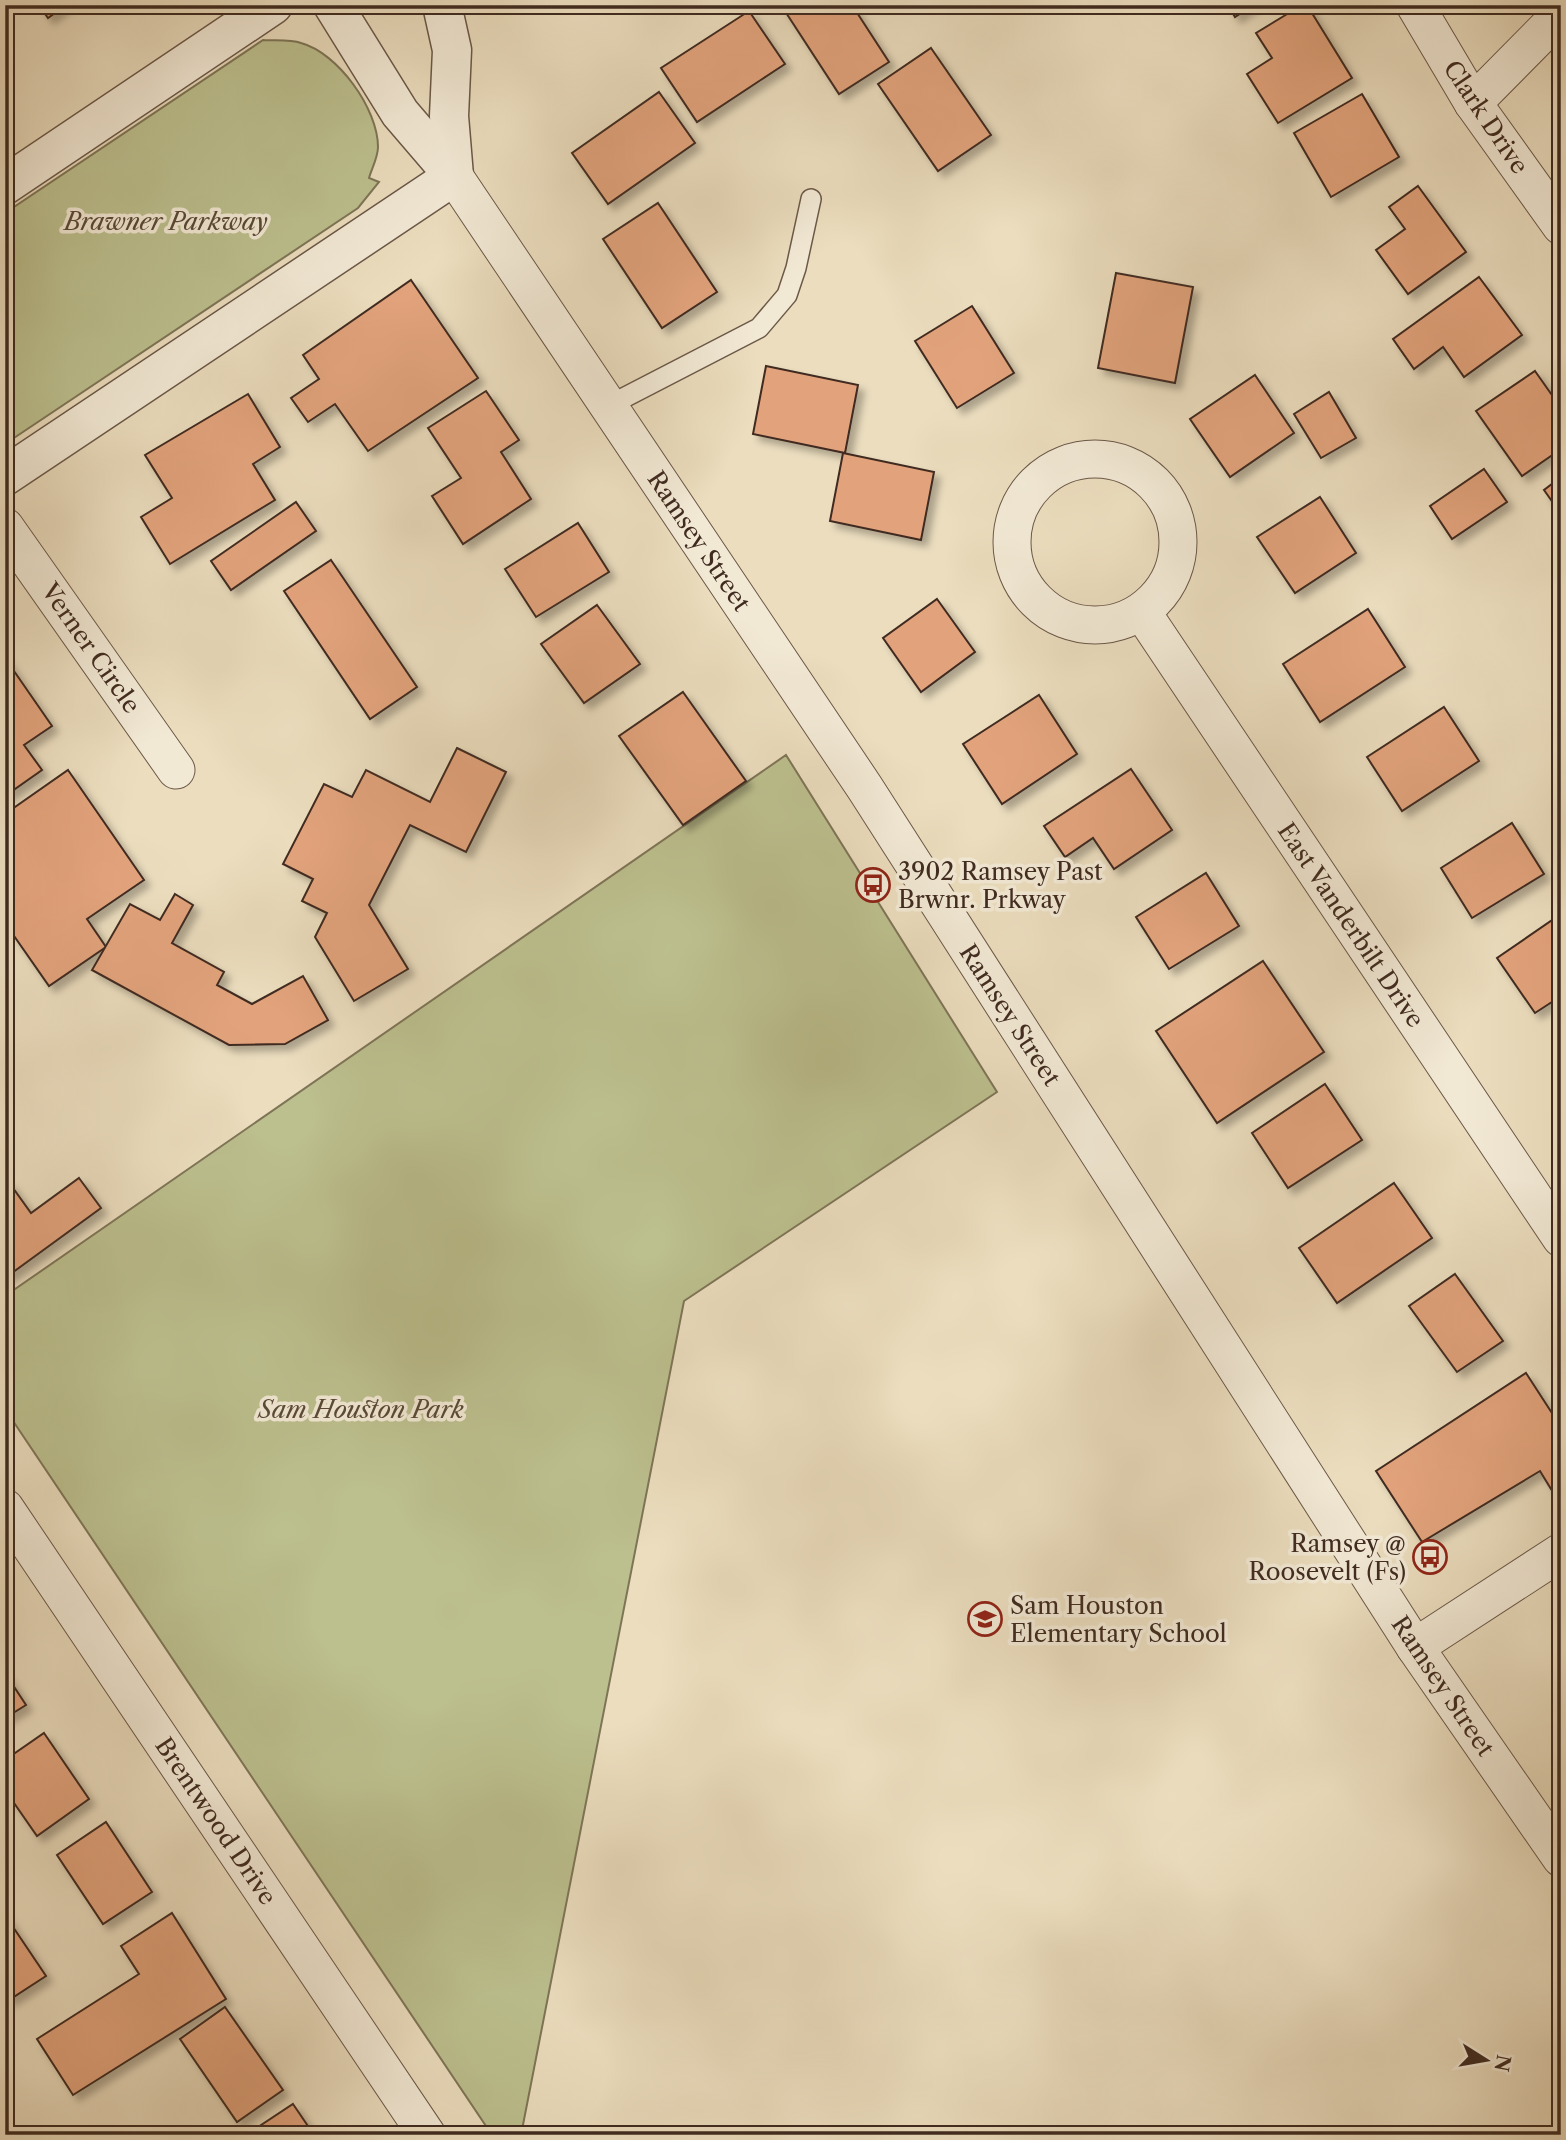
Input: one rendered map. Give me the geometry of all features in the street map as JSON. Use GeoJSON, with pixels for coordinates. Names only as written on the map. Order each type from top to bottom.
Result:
{"type":"FeatureCollection","features":[{"type":"Feature","properties":{"kind":"street"},"geometry":{"type":"LineString","coordinates":[[5,184],[273,5]]}},
{"type":"Feature","properties":{"kind":"street","name":"Ramsey Street"},"geometry":{"type":"LineString","coordinates":[[334,5],[400,113],[454,176],[865,788],[1415,1647],[1561,1858]]}},
{"type":"Feature","properties":{"kind":"street","name":"Ramsey Street"},"geometry":{"type":"LineString","coordinates":[[442,5],[452,50],[449,116],[454,176]]}},
{"type":"Feature","properties":{"kind":"street","name":"Clark Drive"},"geometry":{"type":"LineString","coordinates":[[1415,5],[1473,103],[1561,226]]}},
{"type":"Feature","properties":{"kind":"street"},"geometry":{"type":"LineString","coordinates":[[1473,103],[1561,14]]}},
{"type":"Feature","properties":{"kind":"street"},"geometry":{"type":"LineString","coordinates":[[5,476],[454,176]]}},
{"type":"Feature","properties":{"kind":"street"},"geometry":{"type":"LineString","coordinates":[[1093,458],[1116,461],[1138,470],[1157,486],[1164,496],[1177,529],[1178,552],[1172,576],[1159,596],[1142,612],[1120,622],[1096,627],[1073,623],[1051,614],[1032,599],[1019,579],[1012,556],[1012,532],[1017,509],[1030,489],[1048,472],[1070,462],[1093,458]]}},
{"type":"Feature","properties":{"kind":"street","name":"Verner Circle"},"geometry":{"type":"LineString","coordinates":[[5,527],[176,770]]}},
{"type":"Feature","properties":{"kind":"street","name":"East Vanderbilt Drive"},"geometry":{"type":"LineString","coordinates":[[1142,612],[1561,1238]]}},
{"type":"Feature","properties":{"kind":"street","name":"Brentwood Drive"},"geometry":{"type":"LineString","coordinates":[[5,1508],[427,2135]]}},
{"type":"Feature","properties":{"kind":"street"},"geometry":{"type":"LineString","coordinates":[[1415,1647],[1561,1552]]}},
{"type":"Feature","properties":{"kind":"lane"},"geometry":{"type":"LineString","coordinates":[[608,406],[759,328],[787,295],[796,268],[811,199]]}},
{"type":"Feature","properties":{"kind":"green space","name":"Brawner Parkway"},"geometry":{"type":"Polygon","coordinates":[[[263,40],[301,43],[329,58],[342,70],[371,116],[378,151],[369,178],[379,182],[358,208],[5,444],[5,213],[263,40]]]}},
{"type":"Feature","properties":{"kind":"green space","name":"Sam Houston Park"},"geometry":{"type":"Polygon","coordinates":[[[786,755],[997,1092],[684,1301],[521,2135],[492,2135],[5,1409],[5,1296],[786,755]]]}},
{"type":"Feature","properties":{"kind":"building"},"geometry":{"type":"Polygon","coordinates":[[[39,5],[66,5],[48,18],[39,5]]]}},
{"type":"Feature","properties":{"kind":"building"},"geometry":{"type":"Polygon","coordinates":[[[781,5],[852,5],[889,62],[839,94],[781,5]]]}},
{"type":"Feature","properties":{"kind":"building"},"geometry":{"type":"Polygon","coordinates":[[[1228,5],[1253,5],[1235,17],[1228,5]]]}},
{"type":"Feature","properties":{"kind":"building"},"geometry":{"type":"Polygon","coordinates":[[[1302,5],[1307,5],[1352,78],[1278,123],[1247,74],[1272,58],[1256,33],[1302,5]]]}},
{"type":"Feature","properties":{"kind":"building"},"geometry":{"type":"Polygon","coordinates":[[[749,11],[785,64],[697,122],[661,68],[749,11]]]}},
{"type":"Feature","properties":{"kind":"building"},"geometry":{"type":"Polygon","coordinates":[[[931,48],[991,135],[938,171],[878,84],[931,48]]]}},
{"type":"Feature","properties":{"kind":"building"},"geometry":{"type":"Polygon","coordinates":[[[659,92],[695,143],[608,204],[572,153],[659,92]]]}},
{"type":"Feature","properties":{"kind":"building"},"geometry":{"type":"Polygon","coordinates":[[[1362,94],[1399,157],[1331,197],[1294,133],[1362,94]]]}},
{"type":"Feature","properties":{"kind":"building"},"geometry":{"type":"Polygon","coordinates":[[[1418,186],[1466,252],[1408,294],[1376,250],[1405,229],[1389,207],[1418,186]]]}},
{"type":"Feature","properties":{"kind":"building"},"geometry":{"type":"Polygon","coordinates":[[[658,203],[717,292],[662,328],[603,239],[658,203]]]}},
{"type":"Feature","properties":{"kind":"building"},"geometry":{"type":"Polygon","coordinates":[[[1116,273],[1193,287],[1175,383],[1098,368],[1116,273]]]}},
{"type":"Feature","properties":{"kind":"building"},"geometry":{"type":"Polygon","coordinates":[[[1479,277],[1522,335],[1464,377],[1443,347],[1414,369],[1393,339],[1479,277]]]}},
{"type":"Feature","properties":{"kind":"building"},"geometry":{"type":"Polygon","coordinates":[[[411,280],[478,378],[368,451],[335,404],[308,422],[291,398],[319,379],[303,355],[411,280]]]}},
{"type":"Feature","properties":{"kind":"building"},"geometry":{"type":"Polygon","coordinates":[[[972,306],[1014,373],[957,408],[915,341],[972,306]]]}},
{"type":"Feature","properties":{"kind":"building"},"geometry":{"type":"Polygon","coordinates":[[[766,366],[858,385],[845,453],[753,434],[766,366]]]}},
{"type":"Feature","properties":{"kind":"building"},"geometry":{"type":"Polygon","coordinates":[[[1535,371],[1561,408],[1561,449],[1522,476],[1476,411],[1535,371]]]}},
{"type":"Feature","properties":{"kind":"building"},"geometry":{"type":"Polygon","coordinates":[[[1255,375],[1294,433],[1230,477],[1190,419],[1255,375]]]}},
{"type":"Feature","properties":{"kind":"building"},"geometry":{"type":"Polygon","coordinates":[[[486,391],[519,440],[501,452],[531,499],[463,544],[432,496],[461,478],[428,428],[486,391]]]}},
{"type":"Feature","properties":{"kind":"building"},"geometry":{"type":"Polygon","coordinates":[[[1329,392],[1356,438],[1321,458],[1294,414],[1329,392]]]}},
{"type":"Feature","properties":{"kind":"building"},"geometry":{"type":"Polygon","coordinates":[[[248,394],[280,447],[253,464],[275,500],[170,564],[141,517],[172,498],[145,455],[248,394]]]}},
{"type":"Feature","properties":{"kind":"building"},"geometry":{"type":"Polygon","coordinates":[[[843,453],[934,472],[921,540],[830,521],[843,453]]]}},
{"type":"Feature","properties":{"kind":"building"},"geometry":{"type":"Polygon","coordinates":[[[1484,469],[1507,502],[1452,539],[1430,506],[1484,469]]]}},
{"type":"Feature","properties":{"kind":"building"},"geometry":{"type":"Polygon","coordinates":[[[1561,477],[1561,514],[1544,490],[1561,477]]]}},
{"type":"Feature","properties":{"kind":"building"},"geometry":{"type":"Polygon","coordinates":[[[1320,497],[1356,553],[1295,593],[1257,537],[1320,497]]]}},
{"type":"Feature","properties":{"kind":"building"},"geometry":{"type":"Polygon","coordinates":[[[296,502],[316,531],[231,590],[211,561],[296,502]]]}},
{"type":"Feature","properties":{"kind":"building"},"geometry":{"type":"Polygon","coordinates":[[[578,523],[609,572],[536,617],[505,569],[578,523]]]}},
{"type":"Feature","properties":{"kind":"building"},"geometry":{"type":"Polygon","coordinates":[[[331,560],[417,687],[370,719],[284,591],[331,560]]]}},
{"type":"Feature","properties":{"kind":"building"},"geometry":{"type":"Polygon","coordinates":[[[937,599],[975,652],[921,692],[883,638],[937,599]]]}},
{"type":"Feature","properties":{"kind":"building"},"geometry":{"type":"Polygon","coordinates":[[[597,605],[640,664],[584,703],[541,644],[597,605]]]}},
{"type":"Feature","properties":{"kind":"building"},"geometry":{"type":"Polygon","coordinates":[[[1368,609],[1405,667],[1320,722],[1283,664],[1368,609]]]}},
{"type":"Feature","properties":{"kind":"building"},"geometry":{"type":"Polygon","coordinates":[[[5,658],[52,726],[24,745],[42,770],[5,796],[5,658]]]}},
{"type":"Feature","properties":{"kind":"building"},"geometry":{"type":"Polygon","coordinates":[[[683,692],[746,781],[683,825],[619,736],[683,692]]]}},
{"type":"Feature","properties":{"kind":"building"},"geometry":{"type":"Polygon","coordinates":[[[1039,695],[1077,754],[1002,804],[963,744],[1039,695]]]}},
{"type":"Feature","properties":{"kind":"building"},"geometry":{"type":"Polygon","coordinates":[[[1444,707],[1479,761],[1402,811],[1367,757],[1444,707]]]}},
{"type":"Feature","properties":{"kind":"building"},"geometry":{"type":"Polygon","coordinates":[[[457,748],[506,772],[466,852],[410,825],[369,905],[408,969],[354,1001],[315,937],[327,913],[302,901],[313,879],[283,864],[324,784],[352,797],[366,770],[430,802],[457,748]]]}},
{"type":"Feature","properties":{"kind":"building"},"geometry":{"type":"Polygon","coordinates":[[[1131,769],[1172,830],[1114,869],[1093,838],[1065,857],[1044,826],[1131,769]]]}},
{"type":"Feature","properties":{"kind":"building"},"geometry":{"type":"Polygon","coordinates":[[[68,770],[144,880],[87,919],[106,947],[49,986],[5,923],[5,814],[68,770]]]}},
{"type":"Feature","properties":{"kind":"building"},"geometry":{"type":"Polygon","coordinates":[[[1512,823],[1544,874],[1472,918],[1441,868],[1512,823]]]}},
{"type":"Feature","properties":{"kind":"building"},"geometry":{"type":"Polygon","coordinates":[[[1206,873],[1239,926],[1169,969],[1136,917],[1206,873]]]}},
{"type":"Feature","properties":{"kind":"building"},"geometry":{"type":"Polygon","coordinates":[[[175,894],[193,905],[172,943],[224,972],[217,985],[252,1004],[303,976],[328,1020],[285,1044],[229,1045],[92,970],[130,904],[160,920],[175,894]]]}},
{"type":"Feature","properties":{"kind":"building"},"geometry":{"type":"Polygon","coordinates":[[[1561,914],[1561,996],[1535,1013],[1497,958],[1561,914]]]}},
{"type":"Feature","properties":{"kind":"building"},"geometry":{"type":"Polygon","coordinates":[[[1263,961],[1324,1052],[1217,1123],[1156,1031],[1263,961]]]}},
{"type":"Feature","properties":{"kind":"building"},"geometry":{"type":"Polygon","coordinates":[[[1325,1084],[1362,1140],[1288,1188],[1252,1133],[1325,1084]]]}},
{"type":"Feature","properties":{"kind":"building"},"geometry":{"type":"Polygon","coordinates":[[[79,1178],[101,1208],[5,1278],[5,1184],[8,1181],[31,1213],[79,1178]]]}},
{"type":"Feature","properties":{"kind":"building"},"geometry":{"type":"Polygon","coordinates":[[[1394,1183],[1432,1238],[1337,1303],[1299,1248],[1394,1183]]]}},
{"type":"Feature","properties":{"kind":"building"},"geometry":{"type":"Polygon","coordinates":[[[1455,1274],[1503,1341],[1457,1372],[1409,1306],[1455,1274]]]}},
{"type":"Feature","properties":{"kind":"building"},"geometry":{"type":"Polygon","coordinates":[[[1526,1373],[1561,1427],[1561,1482],[1551,1489],[1540,1471],[1422,1542],[1376,1471],[1526,1373]]]}},
{"type":"Feature","properties":{"kind":"building"},"geometry":{"type":"Polygon","coordinates":[[[5,1673],[26,1705],[5,1718],[5,1673]]]}},
{"type":"Feature","properties":{"kind":"building"},"geometry":{"type":"Polygon","coordinates":[[[44,1733],[89,1799],[37,1836],[5,1790],[5,1760],[44,1733]]]}},
{"type":"Feature","properties":{"kind":"building"},"geometry":{"type":"Polygon","coordinates":[[[106,1822],[152,1892],[103,1924],[57,1855],[106,1822]]]}},
{"type":"Feature","properties":{"kind":"building"},"geometry":{"type":"Polygon","coordinates":[[[172,1913],[226,1999],[73,2095],[37,2039],[139,1974],[121,1946],[172,1913]]]}},
{"type":"Feature","properties":{"kind":"building"},"geometry":{"type":"Polygon","coordinates":[[[5,1915],[46,1976],[9,2000],[5,1994],[5,1915]]]}},
{"type":"Feature","properties":{"kind":"building"},"geometry":{"type":"Polygon","coordinates":[[[225,2007],[283,2090],[237,2122],[180,2039],[225,2007]]]}},
{"type":"Feature","properties":{"kind":"building"},"geometry":{"type":"Polygon","coordinates":[[[293,2104],[314,2135],[246,2135],[293,2104]]]}},
{"type":"Feature","properties":{"kind":"place","name":"3902 Ramsey Past Brwnr. Prkway"},"geometry":{"type":"Point","coordinates":[873,885]}},
{"type":"Feature","properties":{"kind":"place","name":"Ramsey @ Roosevelt (Fs)"},"geometry":{"type":"Point","coordinates":[1430,1557]}},
{"type":"Feature","properties":{"kind":"place","name":"Sam Houston Elementary School"},"geometry":{"type":"Point","coordinates":[985,1619]}}]}
